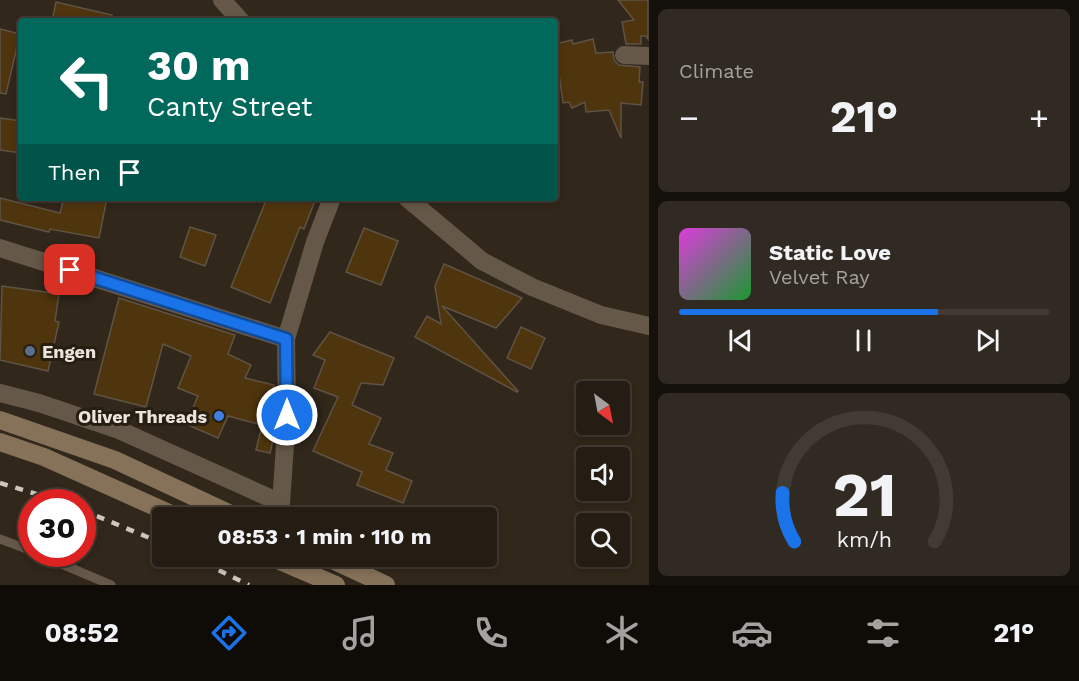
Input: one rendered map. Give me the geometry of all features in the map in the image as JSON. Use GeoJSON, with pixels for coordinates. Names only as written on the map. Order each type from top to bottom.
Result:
{"type":"FeatureCollection","features":[{"type":"Feature","properties":{"kind":"main road"},"geometry":{"type":"LineString","coordinates":[[0,420],[114,460],[215,507]]}},
{"type":"Feature","properties":{"kind":"main road"},"geometry":{"type":"LineString","coordinates":[[0,442],[44,457],[155,507]]}},
{"type":"Feature","properties":{"kind":"main road"},"geometry":{"type":"LineString","coordinates":[[294,567],[336,585]]}},
{"type":"Feature","properties":{"kind":"main road"},"geometry":{"type":"LineString","coordinates":[[348,567],[386,585]]}},
{"type":"Feature","properties":{"kind":"street"},"geometry":{"type":"LineString","coordinates":[[222,0],[238,18]]}},
{"type":"Feature","properties":{"kind":"street"},"geometry":{"type":"LineString","coordinates":[[624,55],[648,56]]}},
{"type":"Feature","properties":{"kind":"street"},"geometry":{"type":"LineString","coordinates":[[280,507],[287,415],[286,339],[315,242],[331,201]]}},
{"type":"Feature","properties":{"kind":"street"},"geometry":{"type":"LineString","coordinates":[[411,201],[482,261],[532,287],[601,315],[648,326]]}},
{"type":"Feature","properties":{"kind":"street"},"geometry":{"type":"LineString","coordinates":[[0,248],[286,339]]}},
{"type":"Feature","properties":{"kind":"street"},"geometry":{"type":"LineString","coordinates":[[0,393],[39,403],[119,430],[176,454],[274,507]]}},
{"type":"Feature","properties":{"kind":"lane"},"geometry":{"type":"LineString","coordinates":[[0,539],[18,546]]}},
{"type":"Feature","properties":{"kind":"lane"},"geometry":{"type":"LineString","coordinates":[[69,567],[111,585]]}},
{"type":"Feature","properties":{"kind":"building"},"geometry":{"type":"Polygon","coordinates":[[[618,0],[648,0],[648,39],[646,36],[641,36],[641,44],[626,44],[622,22],[634,20],[618,0]]]}},
{"type":"Feature","properties":{"kind":"building"},"geometry":{"type":"Polygon","coordinates":[[[56,2],[112,15],[112,18],[53,18],[56,2]]]}},
{"type":"Feature","properties":{"kind":"building"},"geometry":{"type":"Polygon","coordinates":[[[0,29],[18,34],[18,43],[6,94],[0,93],[0,29]]]}},
{"type":"Feature","properties":{"kind":"building"},"geometry":{"type":"Polygon","coordinates":[[[593,39],[596,53],[613,52],[614,60],[619,65],[640,67],[639,82],[643,82],[641,105],[621,103],[621,138],[609,110],[586,112],[585,102],[572,108],[569,102],[563,103],[558,66],[558,43],[572,40],[573,44],[593,39]]]}},
{"type":"Feature","properties":{"kind":"building"},"geometry":{"type":"Polygon","coordinates":[[[0,118],[18,121],[18,153],[0,150],[0,118]]]}},
{"type":"Feature","properties":{"kind":"building"},"geometry":{"type":"Polygon","coordinates":[[[0,198],[60,213],[63,201],[106,201],[99,238],[50,229],[49,232],[0,220],[0,198]]]}},
{"type":"Feature","properties":{"kind":"building"},"geometry":{"type":"Polygon","coordinates":[[[266,201],[315,201],[304,229],[300,227],[270,303],[231,287],[266,201]]]}},
{"type":"Feature","properties":{"kind":"building"},"geometry":{"type":"Polygon","coordinates":[[[190,227],[216,235],[205,266],[180,257],[190,227]]]}},
{"type":"Feature","properties":{"kind":"building"},"geometry":{"type":"Polygon","coordinates":[[[364,228],[398,241],[381,285],[346,272],[364,228]]]}},
{"type":"Feature","properties":{"kind":"building"},"geometry":{"type":"Polygon","coordinates":[[[444,264],[522,298],[496,328],[442,306],[517,392],[415,337],[427,316],[441,324],[435,286],[444,264]]]}},
{"type":"Feature","properties":{"kind":"building"},"geometry":{"type":"Polygon","coordinates":[[[2,286],[59,294],[55,321],[59,322],[48,371],[0,360],[2,286]]]}},
{"type":"Feature","properties":{"kind":"building"},"geometry":{"type":"Polygon","coordinates":[[[119,298],[235,335],[228,354],[251,365],[245,378],[274,385],[268,407],[276,409],[270,453],[256,450],[262,425],[228,416],[218,438],[186,424],[198,396],[178,388],[191,356],[163,344],[146,407],[94,394],[119,298]]]}},
{"type":"Feature","properties":{"kind":"building"},"geometry":{"type":"Polygon","coordinates":[[[521,327],[545,338],[531,369],[507,358],[521,327]]]}},
{"type":"Feature","properties":{"kind":"building"},"geometry":{"type":"Polygon","coordinates":[[[330,332],[394,358],[383,385],[361,383],[352,405],[381,418],[369,444],[393,453],[386,470],[412,481],[403,503],[357,485],[362,472],[313,451],[338,397],[314,388],[325,360],[313,355],[330,332]]]}},
{"type":"Feature","properties":{"kind":"railway"},"geometry":{"type":"LineString","coordinates":[[0,483],[20,489]]}},
{"type":"Feature","properties":{"kind":"railway"},"geometry":{"type":"LineString","coordinates":[[96,516],[152,539]]}},
{"type":"Feature","properties":{"kind":"railway"},"geometry":{"type":"LineString","coordinates":[[212,567],[249,585]]}},
{"type":"Feature","properties":{"kind":"place","name":"Engen"},"geometry":{"type":"Point","coordinates":[30,351]}},
{"type":"Feature","properties":{"kind":"place","name":"Oliver Threads"},"geometry":{"type":"Point","coordinates":[219,416]}},
{"type":"Feature","properties":{"kind":"route"},"geometry":{"type":"LineString","coordinates":[[70,270],[286,339],[287,415]]}}]}
